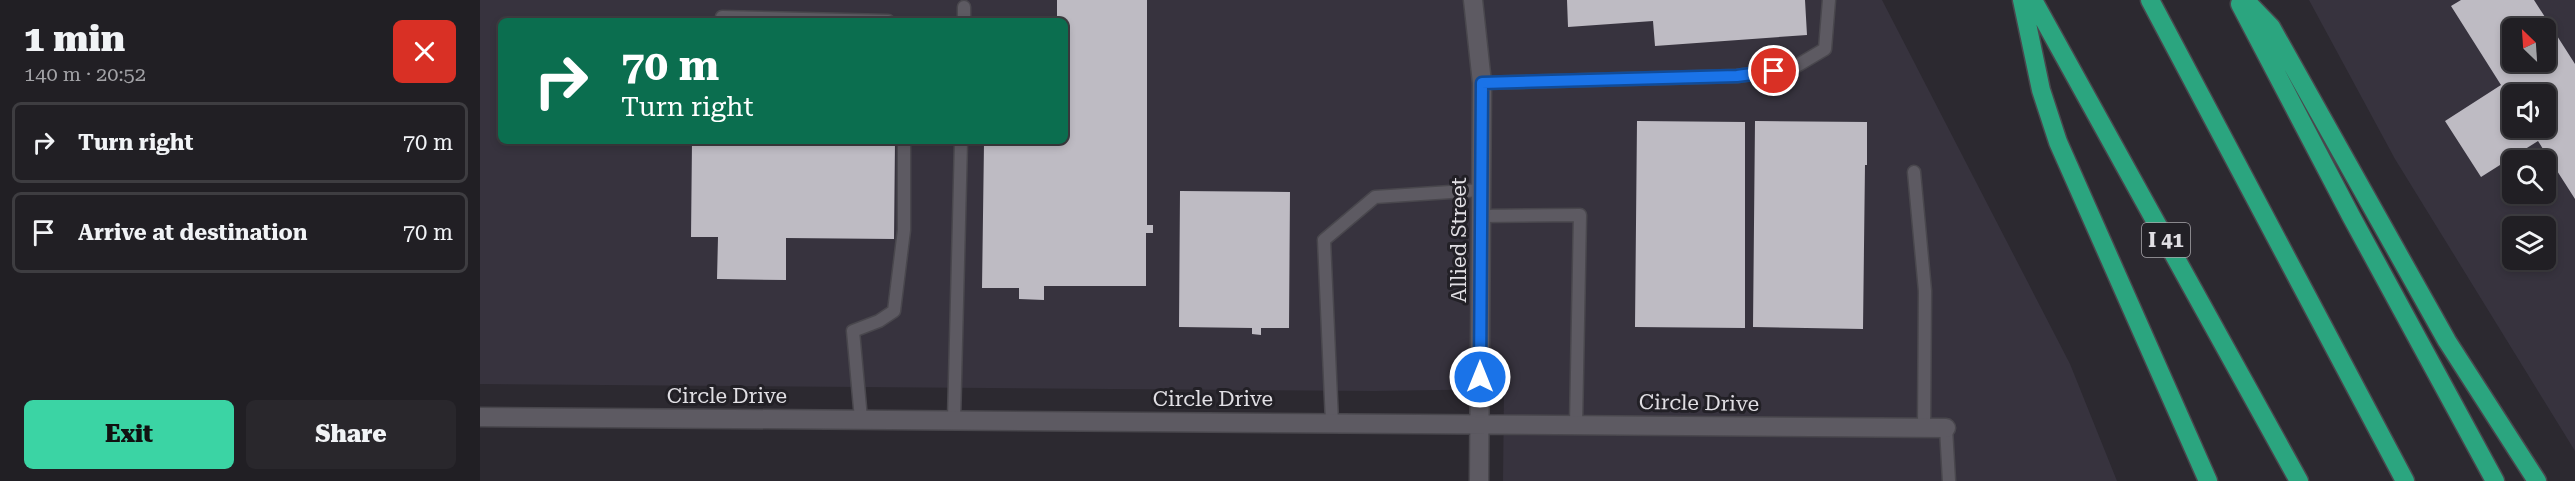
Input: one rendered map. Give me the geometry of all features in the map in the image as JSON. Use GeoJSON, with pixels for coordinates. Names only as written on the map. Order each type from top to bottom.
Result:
{"type":"FeatureCollection","features":[{"type":"Feature","properties":{"kind":"highway"},"geometry":{"type":"LineString","coordinates":[[2022,0],[2041,90],[2058,142],[2208,481]]}},
{"type":"Feature","properties":{"kind":"highway","name":"I 41"},"geometry":{"type":"LineString","coordinates":[[2033,0],[2299,481]]}},
{"type":"Feature","properties":{"kind":"highway"},"geometry":{"type":"LineString","coordinates":[[2150,0],[2405,481]]}},
{"type":"Feature","properties":{"kind":"highway"},"geometry":{"type":"LineString","coordinates":[[2238,0],[2351,216],[2495,481]]}},
{"type":"Feature","properties":{"kind":"highway"},"geometry":{"type":"LineString","coordinates":[[2246,0],[2271,27],[2447,341],[2537,481]]}},
{"type":"Feature","properties":{"kind":"street","name":"Allied Street"},"geometry":{"type":"LineString","coordinates":[[1473,0],[1482,83],[1479,481]]}},
{"type":"Feature","properties":{"kind":"street","name":"Circle Drive"},"geometry":{"type":"LineString","coordinates":[[480,417],[1946,428]]}},
{"type":"Feature","properties":{"kind":"lane"},"geometry":{"type":"LineString","coordinates":[[1482,83],[1737,76],[1793,68],[1825,49],[1829,0]]}},
{"type":"Feature","properties":{"kind":"lane"},"geometry":{"type":"LineString","coordinates":[[964,7],[964,18]]}},
{"type":"Feature","properties":{"kind":"lane"},"geometry":{"type":"LineString","coordinates":[[722,17],[764,18]]}},
{"type":"Feature","properties":{"kind":"lane"},"geometry":{"type":"LineString","coordinates":[[861,419],[852,331],[879,321],[894,311],[904,230],[904,144]]}},
{"type":"Feature","properties":{"kind":"lane"},"geometry":{"type":"LineString","coordinates":[[954,420],[961,144]]}},
{"type":"Feature","properties":{"kind":"lane"},"geometry":{"type":"LineString","coordinates":[[1914,172],[1925,291],[1924,427]]}},
{"type":"Feature","properties":{"kind":"lane"},"geometry":{"type":"LineString","coordinates":[[1332,422],[1324,240],[1375,197],[1482,190]]}},
{"type":"Feature","properties":{"kind":"lane"},"geometry":{"type":"LineString","coordinates":[[1481,216],[1580,215],[1576,424]]}},
{"type":"Feature","properties":{"kind":"lane"},"geometry":{"type":"LineString","coordinates":[[1946,428],[1949,481]]}},
{"type":"Feature","properties":{"kind":"shaded area"},"geometry":{"type":"Polygon","coordinates":[[[480,0],[1882,0],[2070,364],[2117,481],[1503,481],[1504,389],[1375,391],[480,384],[480,0]]]}},
{"type":"Feature","properties":{"kind":"shaded area"},"geometry":{"type":"Polygon","coordinates":[[[2309,0],[2575,0],[2575,451],[2395,159],[2309,0]]]}},
{"type":"Feature","properties":{"kind":"building"},"geometry":{"type":"Polygon","coordinates":[[[1057,0],[1147,0],[1147,225],[1153,225],[1153,233],[1146,233],[1146,286],[1044,286],[1044,300],[1019,299],[1019,288],[982,288],[984,144],[1068,144],[1068,18],[1057,18],[1057,0]]]}},
{"type":"Feature","properties":{"kind":"building"},"geometry":{"type":"Polygon","coordinates":[[[1567,0],[1805,0],[1807,35],[1655,46],[1653,21],[1568,27],[1567,0]]]}},
{"type":"Feature","properties":{"kind":"building"},"geometry":{"type":"Polygon","coordinates":[[[2461,0],[2534,0],[2546,18],[2502,18],[2502,72],[2556,72],[2556,34],[2575,64],[2575,199],[2556,169],[2556,150],[2544,150],[2538,141],[2524,150],[2502,150],[2502,164],[2481,177],[2445,121],[2501,85],[2451,6],[2461,0]]]}},
{"type":"Feature","properties":{"kind":"building"},"geometry":{"type":"Polygon","coordinates":[[[1637,121],[1745,122],[1745,328],[1635,327],[1637,121]]]}},
{"type":"Feature","properties":{"kind":"building"},"geometry":{"type":"Polygon","coordinates":[[[1755,121],[1867,122],[1863,329],[1753,327],[1755,121]]]}},
{"type":"Feature","properties":{"kind":"building"},"geometry":{"type":"Polygon","coordinates":[[[692,144],[895,144],[894,239],[786,238],[786,280],[717,279],[718,237],[691,237],[692,144]]]}},
{"type":"Feature","properties":{"kind":"building"},"geometry":{"type":"Polygon","coordinates":[[[1180,191],[1290,192],[1289,328],[1261,328],[1261,335],[1252,334],[1252,328],[1179,327],[1180,191]]]}},
{"type":"Feature","properties":{"kind":"route"},"geometry":{"type":"LineString","coordinates":[[1480,377],[1482,83],[1737,76],[1774,71]]}}]}
